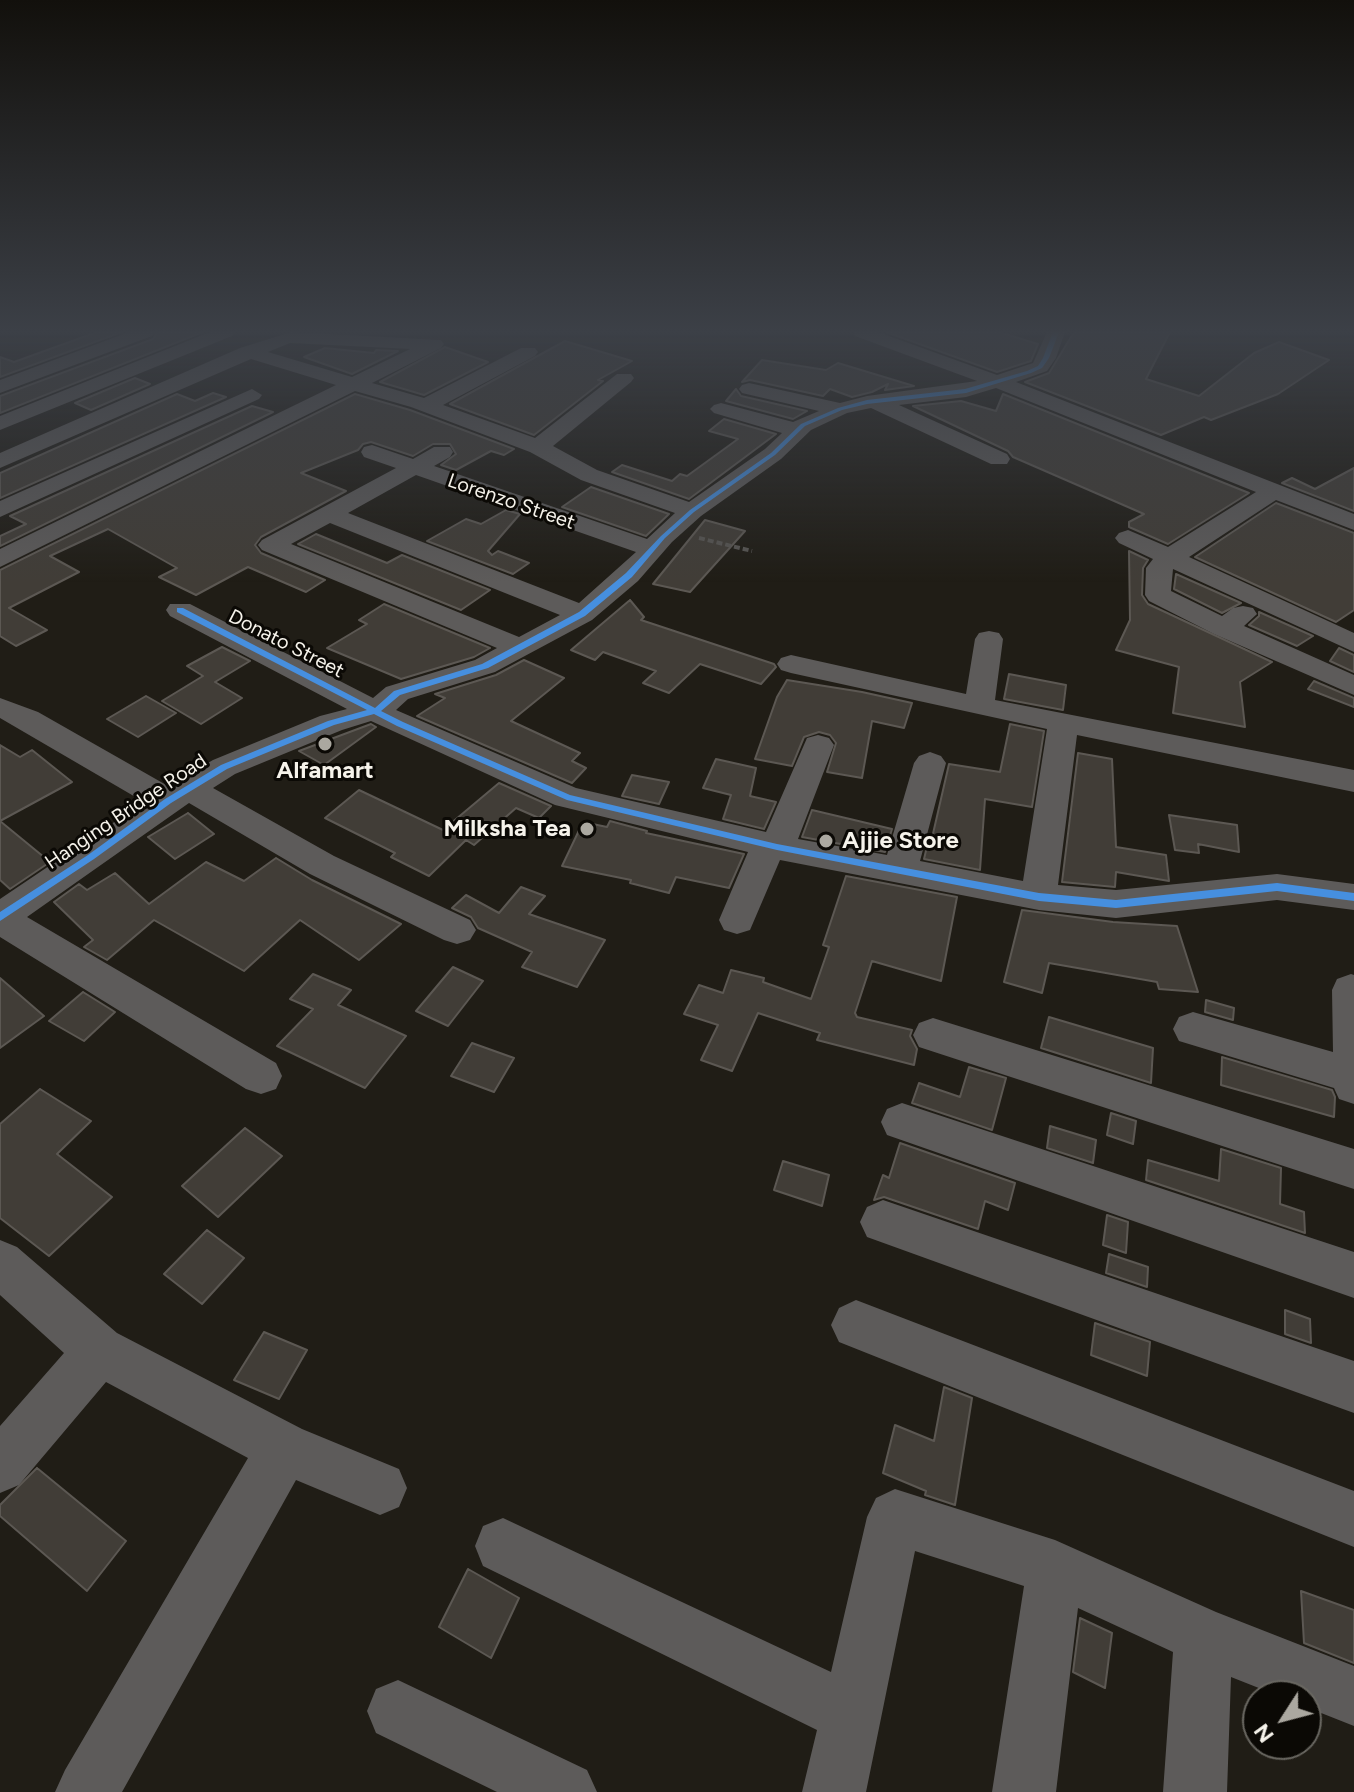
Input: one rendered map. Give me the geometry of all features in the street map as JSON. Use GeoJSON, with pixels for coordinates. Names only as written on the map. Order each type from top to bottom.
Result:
{"type":"FeatureCollection","features":[{"type":"Feature","properties":{"kind":"street"},"geometry":{"type":"LineString","coordinates":[[0,424],[21,416]]}},
{"type":"Feature","properties":{"kind":"street"},"geometry":{"type":"LineString","coordinates":[[0,461],[104,416]]}},
{"type":"Feature","properties":{"kind":"street"},"geometry":{"type":"LineString","coordinates":[[0,510],[207,416]]}},
{"type":"Feature","properties":{"kind":"street"},"geometry":{"type":"LineString","coordinates":[[0,559],[294,416]]}},
{"type":"Feature","properties":{"kind":"street"},"geometry":{"type":"LineString","coordinates":[[452,416],[538,447],[589,475],[692,511]]}},
{"type":"Feature","properties":{"kind":"street"},"geometry":{"type":"LineString","coordinates":[[538,447],[577,416]]}},
{"type":"Feature","properties":{"kind":"street"},"geometry":{"type":"LineString","coordinates":[[745,416],[797,430]]}},
{"type":"Feature","properties":{"kind":"street","name":"Hanging Bridge Road"},"geometry":{"type":"LineString","coordinates":[[0,918],[178,795],[253,753],[331,723],[377,710],[397,693],[485,666],[582,614],[629,575],[651,549],[692,511],[773,454],[797,430],[826,416]]}},
{"type":"Feature","properties":{"kind":"street"},"geometry":{"type":"LineString","coordinates":[[905,416],[999,459]]}},
{"type":"Feature","properties":{"kind":"street"},"geometry":{"type":"LineString","coordinates":[[1082,416],[1354,523]]}},
{"type":"Feature","properties":{"kind":"street","name":"Lorenzo Street"},"geometry":{"type":"LineString","coordinates":[[372,452],[651,549]]}},
{"type":"Feature","properties":{"kind":"street"},"geometry":{"type":"LineString","coordinates":[[442,452],[271,545],[522,648]]}},
{"type":"Feature","properties":{"kind":"street"},"geometry":{"type":"LineString","coordinates":[[1273,492],[1169,558],[1159,568],[1158,595],[1354,686]]}},
{"type":"Feature","properties":{"kind":"street"},"geometry":{"type":"LineString","coordinates":[[330,514],[582,614]]}},
{"type":"Feature","properties":{"kind":"street"},"geometry":{"type":"LineString","coordinates":[[1128,538],[1354,644]]}},
{"type":"Feature","properties":{"kind":"street"},"geometry":{"type":"LineString","coordinates":[[1224,628],[1261,602]]}},
{"type":"Feature","properties":{"kind":"street","name":"Donato Street"},"geometry":{"type":"LineString","coordinates":[[180,610],[400,724],[567,797],[773,846],[1039,897],[1116,904],[1277,887],[1354,897]]}},
{"type":"Feature","properties":{"kind":"street"},"geometry":{"type":"LineString","coordinates":[[979,706],[989,639]]}},
{"type":"Feature","properties":{"kind":"street"},"geometry":{"type":"LineString","coordinates":[[791,664],[979,706],[1354,781]]}},
{"type":"Feature","properties":{"kind":"street"},"geometry":{"type":"LineString","coordinates":[[0,707],[457,930]]}},
{"type":"Feature","properties":{"kind":"street"},"geometry":{"type":"LineString","coordinates":[[1039,897],[1063,723]]}},
{"type":"Feature","properties":{"kind":"street"},"geometry":{"type":"LineString","coordinates":[[737,920],[818,745]]}},
{"type":"Feature","properties":{"kind":"street"},"geometry":{"type":"LineString","coordinates":[[900,870],[930,763]]}},
{"type":"Feature","properties":{"kind":"street"},"geometry":{"type":"LineString","coordinates":[[0,918],[261,1076]]}},
{"type":"Feature","properties":{"kind":"street"},"geometry":{"type":"LineString","coordinates":[[1351,990],[1354,1086]]}},
{"type":"Feature","properties":{"kind":"street"},"geometry":{"type":"LineString","coordinates":[[1193,1029],[1354,1076]]}},
{"type":"Feature","properties":{"kind":"street"},"geometry":{"type":"LineString","coordinates":[[933,1035],[1354,1169]]}},
{"type":"Feature","properties":{"kind":"street"},"geometry":{"type":"LineString","coordinates":[[902,1122],[1354,1275]]}},
{"type":"Feature","properties":{"kind":"street"},"geometry":{"type":"LineString","coordinates":[[883,1222],[1354,1387]]}},
{"type":"Feature","properties":{"kind":"street"},"geometry":{"type":"LineString","coordinates":[[0,1263],[99,1351],[284,1448],[380,1488]]}},
{"type":"Feature","properties":{"kind":"street"},"geometry":{"type":"LineString","coordinates":[[856,1325],[1354,1519]]}},
{"type":"Feature","properties":{"kind":"street"},"geometry":{"type":"LineString","coordinates":[[0,1466],[99,1351]]}},
{"type":"Feature","properties":{"kind":"street"},"geometry":{"type":"LineString","coordinates":[[87,1792],[284,1448]]}},
{"type":"Feature","properties":{"kind":"street"},"geometry":{"type":"LineString","coordinates":[[834,1792],[895,1517],[1055,1568],[1203,1636],[1354,1696]]}},
{"type":"Feature","properties":{"kind":"street"},"geometry":{"type":"LineString","coordinates":[[503,1546],[851,1714]]}},
{"type":"Feature","properties":{"kind":"street"},"geometry":{"type":"LineString","coordinates":[[1024,1792],[1055,1568]]}},
{"type":"Feature","properties":{"kind":"street"},"geometry":{"type":"LineString","coordinates":[[1195,1792],[1203,1636]]}},
{"type":"Feature","properties":{"kind":"street"},"geometry":{"type":"LineString","coordinates":[[398,1711],[565,1792]]}},
{"type":"Feature","properties":{"kind":"path"},"geometry":{"type":"LineString","coordinates":[[671,530],[752,551]]}},
{"type":"Feature","properties":{"kind":"building"},"geometry":{"type":"Polygon","coordinates":[[[129,416],[184,416],[0,498],[0,473],[129,416]]]}},
{"type":"Feature","properties":{"kind":"building"},"geometry":{"type":"Polygon","coordinates":[[[231,416],[266,416],[0,546],[0,536],[26,524],[10,516],[231,416]]]}},
{"type":"Feature","properties":{"kind":"building"},"geometry":{"type":"Polygon","coordinates":[[[311,416],[425,416],[514,449],[504,455],[491,451],[456,470],[441,465],[456,454],[450,444],[433,444],[413,456],[371,442],[301,473],[346,491],[261,537],[255,545],[261,553],[325,580],[306,592],[248,567],[196,595],[159,577],[177,568],[108,529],[50,556],[79,572],[9,608],[47,630],[16,646],[0,636],[0,570],[311,416]]]}},
{"type":"Feature","properties":{"kind":"building"},"geometry":{"type":"Polygon","coordinates":[[[482,416],[559,416],[534,435],[482,416]]]}},
{"type":"Feature","properties":{"kind":"building"},"geometry":{"type":"Polygon","coordinates":[[[933,416],[1057,416],[1249,493],[1168,544],[1129,527],[1129,522],[1144,514],[1013,457],[1008,451],[933,416]]]}},
{"type":"Feature","properties":{"kind":"building"},"geometry":{"type":"Polygon","coordinates":[[[1111,416],[1222,416],[1211,420],[1204,417],[1161,435],[1111,416]]]}},
{"type":"Feature","properties":{"kind":"building"},"geometry":{"type":"Polygon","coordinates":[[[724,419],[776,434],[689,499],[612,472],[622,465],[672,481],[680,474],[687,476],[738,439],[709,431],[724,419]]]}},
{"type":"Feature","properties":{"kind":"building"},"geometry":{"type":"Polygon","coordinates":[[[1354,468],[1354,511],[1282,483],[1292,478],[1315,489],[1354,468]]]}},
{"type":"Feature","properties":{"kind":"building"},"geometry":{"type":"Polygon","coordinates":[[[591,487],[669,514],[646,536],[562,507],[591,487]]]}},
{"type":"Feature","properties":{"kind":"building"},"geometry":{"type":"Polygon","coordinates":[[[1276,503],[1354,533],[1354,610],[1336,622],[1195,557],[1276,503]]]}},
{"type":"Feature","properties":{"kind":"building"},"geometry":{"type":"Polygon","coordinates":[[[506,510],[520,514],[488,551],[492,555],[498,551],[529,563],[513,574],[427,541],[466,519],[481,524],[506,510]]]}},
{"type":"Feature","properties":{"kind":"building"},"geometry":{"type":"Polygon","coordinates":[[[705,520],[745,531],[690,592],[653,584],[705,520]]]}},
{"type":"Feature","properties":{"kind":"building"},"geometry":{"type":"Polygon","coordinates":[[[316,534],[387,563],[402,555],[490,590],[461,610],[298,544],[316,534]]]}},
{"type":"Feature","properties":{"kind":"building"},"geometry":{"type":"Polygon","coordinates":[[[1129,551],[1148,560],[1143,568],[1142,595],[1148,604],[1272,662],[1240,682],[1245,727],[1173,713],[1179,667],[1116,650],[1130,620],[1129,551]]]}},
{"type":"Feature","properties":{"kind":"building"},"geometry":{"type":"Polygon","coordinates":[[[1176,574],[1241,603],[1222,613],[1174,589],[1176,574]]]}},
{"type":"Feature","properties":{"kind":"building"},"geometry":{"type":"Polygon","coordinates":[[[630,600],[644,617],[641,620],[776,667],[761,684],[700,664],[669,693],[643,683],[656,671],[603,652],[595,660],[571,650],[630,600]]]}},
{"type":"Feature","properties":{"kind":"building"},"geometry":{"type":"Polygon","coordinates":[[[384,604],[490,648],[474,657],[401,679],[327,648],[367,624],[359,620],[384,604]]]}},
{"type":"Feature","properties":{"kind":"building"},"geometry":{"type":"Polygon","coordinates":[[[1259,612],[1313,636],[1297,646],[1249,625],[1259,616],[1259,612]]]}},
{"type":"Feature","properties":{"kind":"building"},"geometry":{"type":"Polygon","coordinates":[[[222,647],[250,661],[215,682],[242,698],[201,724],[162,701],[203,676],[187,666],[222,647]]]}},
{"type":"Feature","properties":{"kind":"building"},"geometry":{"type":"Polygon","coordinates":[[[1339,648],[1354,655],[1354,672],[1330,661],[1339,648]]]}},
{"type":"Feature","properties":{"kind":"building"},"geometry":{"type":"Polygon","coordinates":[[[524,660],[564,678],[511,721],[580,753],[572,761],[586,768],[572,783],[417,716],[445,698],[435,694],[496,675],[524,660]]]}},
{"type":"Feature","properties":{"kind":"building"},"geometry":{"type":"Polygon","coordinates":[[[1009,674],[1066,685],[1063,710],[1004,699],[1009,674]]]}},
{"type":"Feature","properties":{"kind":"building"},"geometry":{"type":"Polygon","coordinates":[[[787,680],[912,703],[904,728],[872,721],[862,778],[827,772],[836,743],[830,735],[819,732],[804,737],[792,766],[755,759],[777,697],[787,680]]]}},
{"type":"Feature","properties":{"kind":"building"},"geometry":{"type":"Polygon","coordinates":[[[1314,681],[1354,698],[1354,707],[1308,689],[1314,681]]]}},
{"type":"Feature","properties":{"kind":"building"},"geometry":{"type":"Polygon","coordinates":[[[146,696],[176,713],[138,737],[107,719],[146,696]]]}},
{"type":"Feature","properties":{"kind":"building","name":"Alfamart"},"geometry":{"type":"Polygon","coordinates":[[[371,724],[376,727],[324,765],[299,751],[371,724]]]}},
{"type":"Feature","properties":{"kind":"building"},"geometry":{"type":"Polygon","coordinates":[[[1010,724],[1044,731],[1032,807],[985,799],[980,870],[924,859],[949,764],[1000,772],[1010,724]]]}},
{"type":"Feature","properties":{"kind":"building"},"geometry":{"type":"Polygon","coordinates":[[[0,745],[20,757],[32,750],[72,782],[0,821],[0,745]]]}},
{"type":"Feature","properties":{"kind":"building"},"geometry":{"type":"Polygon","coordinates":[[[1078,753],[1112,759],[1116,847],[1166,855],[1169,881],[1116,872],[1115,887],[1062,882],[1078,753]]]}},
{"type":"Feature","properties":{"kind":"building"},"geometry":{"type":"Polygon","coordinates":[[[716,759],[756,768],[750,796],[776,802],[764,829],[723,819],[731,795],[703,788],[716,759]]]}},
{"type":"Feature","properties":{"kind":"building"},"geometry":{"type":"Polygon","coordinates":[[[632,775],[669,782],[659,804],[622,796],[632,775]]]}},
{"type":"Feature","properties":{"kind":"building"},"geometry":{"type":"Polygon","coordinates":[[[499,783],[551,806],[539,818],[516,808],[474,845],[466,840],[429,876],[391,857],[395,853],[325,818],[359,790],[443,830],[499,783]]]}},
{"type":"Feature","properties":{"kind":"building"},"geometry":{"type":"Polygon","coordinates":[[[812,810],[892,829],[885,852],[802,837],[812,810]]]}},
{"type":"Feature","properties":{"kind":"building"},"geometry":{"type":"Polygon","coordinates":[[[188,813],[214,834],[175,859],[148,837],[188,813]]]}},
{"type":"Feature","properties":{"kind":"building"},"geometry":{"type":"Polygon","coordinates":[[[1169,815],[1237,825],[1239,852],[1198,844],[1199,853],[1175,850],[1169,815]]]}},
{"type":"Feature","properties":{"kind":"building"},"geometry":{"type":"Polygon","coordinates":[[[0,821],[50,862],[10,889],[0,880],[0,821]]]}},
{"type":"Feature","properties":{"kind":"building"},"geometry":{"type":"Polygon","coordinates":[[[610,821],[646,833],[744,854],[729,888],[676,877],[669,893],[630,883],[631,880],[562,866],[583,822],[607,827],[610,821]]]}},
{"type":"Feature","properties":{"kind":"building"},"geometry":{"type":"Polygon","coordinates":[[[276,858],[312,880],[401,924],[359,960],[300,920],[244,971],[154,920],[107,960],[84,947],[93,940],[54,902],[79,884],[87,890],[115,873],[149,904],[206,862],[244,881],[276,858]]]}},
{"type":"Feature","properties":{"kind":"building"},"geometry":{"type":"Polygon","coordinates":[[[846,876],[957,897],[941,981],[872,961],[855,1013],[857,1017],[912,1030],[910,1036],[917,1049],[914,1065],[817,1040],[820,1033],[758,1013],[732,1071],[701,1060],[718,1025],[684,1014],[699,985],[723,993],[731,970],[764,978],[763,982],[811,999],[829,947],[823,945],[846,876]]]}},
{"type":"Feature","properties":{"kind":"building"},"geometry":{"type":"Polygon","coordinates":[[[521,887],[545,896],[529,914],[605,940],[577,987],[522,967],[532,952],[478,928],[471,917],[452,908],[466,895],[499,913],[521,887]]]}},
{"type":"Feature","properties":{"kind":"building"},"geometry":{"type":"Polygon","coordinates":[[[1022,910],[1113,922],[1177,926],[1198,992],[1159,989],[1157,982],[1049,963],[1042,993],[1004,982],[1022,910]]]}},
{"type":"Feature","properties":{"kind":"building"},"geometry":{"type":"Polygon","coordinates":[[[453,967],[483,981],[448,1026],[416,1011],[453,967]]]}},
{"type":"Feature","properties":{"kind":"building"},"geometry":{"type":"Polygon","coordinates":[[[313,974],[351,990],[338,1005],[406,1036],[365,1088],[277,1046],[313,1009],[290,999],[313,974]]]}},
{"type":"Feature","properties":{"kind":"building"},"geometry":{"type":"Polygon","coordinates":[[[0,978],[44,1016],[0,1048],[0,978]]]}},
{"type":"Feature","properties":{"kind":"building"},"geometry":{"type":"Polygon","coordinates":[[[83,992],[115,1012],[84,1041],[49,1021],[83,992]]]}},
{"type":"Feature","properties":{"kind":"building"},"geometry":{"type":"Polygon","coordinates":[[[1206,1000],[1234,1008],[1233,1020],[1205,1012],[1206,1000]]]}},
{"type":"Feature","properties":{"kind":"building"},"geometry":{"type":"Polygon","coordinates":[[[1049,1017],[1153,1048],[1151,1083],[1041,1048],[1049,1017]]]}},
{"type":"Feature","properties":{"kind":"building"},"geometry":{"type":"Polygon","coordinates":[[[472,1043],[514,1058],[494,1092],[451,1076],[472,1043]]]}},
{"type":"Feature","properties":{"kind":"building"},"geometry":{"type":"Polygon","coordinates":[[[1222,1057],[1332,1090],[1335,1097],[1334,1117],[1221,1085],[1222,1057]]]}},
{"type":"Feature","properties":{"kind":"building"},"geometry":{"type":"Polygon","coordinates":[[[969,1067],[1006,1078],[992,1130],[912,1103],[919,1083],[960,1097],[969,1067]]]}},
{"type":"Feature","properties":{"kind":"building"},"geometry":{"type":"Polygon","coordinates":[[[40,1089],[91,1121],[57,1154],[112,1197],[49,1256],[0,1218],[0,1124],[40,1089]]]}},
{"type":"Feature","properties":{"kind":"building"},"geometry":{"type":"Polygon","coordinates":[[[1111,1113],[1136,1121],[1133,1144],[1107,1135],[1111,1113]]]}},
{"type":"Feature","properties":{"kind":"building"},"geometry":{"type":"Polygon","coordinates":[[[1050,1126],[1096,1140],[1093,1163],[1047,1148],[1050,1126]]]}},
{"type":"Feature","properties":{"kind":"building"},"geometry":{"type":"Polygon","coordinates":[[[245,1128],[282,1156],[218,1217],[182,1186],[245,1128]]]}},
{"type":"Feature","properties":{"kind":"building"},"geometry":{"type":"Polygon","coordinates":[[[900,1143],[1015,1183],[1008,1210],[985,1201],[978,1229],[884,1197],[874,1200],[883,1175],[889,1178],[900,1143]]]}},
{"type":"Feature","properties":{"kind":"building"},"geometry":{"type":"Polygon","coordinates":[[[1221,1149],[1281,1168],[1280,1204],[1304,1212],[1305,1233],[1146,1180],[1148,1160],[1219,1181],[1221,1149]]]}},
{"type":"Feature","properties":{"kind":"building"},"geometry":{"type":"Polygon","coordinates":[[[783,1161],[829,1175],[822,1206],[774,1190],[783,1161]]]}},
{"type":"Feature","properties":{"kind":"building"},"geometry":{"type":"Polygon","coordinates":[[[1107,1215],[1128,1222],[1126,1253],[1103,1245],[1107,1215]]]}},
{"type":"Feature","properties":{"kind":"building"},"geometry":{"type":"Polygon","coordinates":[[[207,1230],[244,1258],[202,1304],[164,1274],[207,1230]]]}},
{"type":"Feature","properties":{"kind":"building"},"geometry":{"type":"Polygon","coordinates":[[[1109,1254],[1148,1267],[1147,1287],[1106,1273],[1109,1254]]]}},
{"type":"Feature","properties":{"kind":"building"},"geometry":{"type":"Polygon","coordinates":[[[1285,1310],[1310,1319],[1311,1343],[1285,1334],[1285,1310]]]}},
{"type":"Feature","properties":{"kind":"building"},"geometry":{"type":"Polygon","coordinates":[[[1095,1323],[1150,1342],[1147,1376],[1091,1355],[1095,1323]]]}},
{"type":"Feature","properties":{"kind":"building"},"geometry":{"type":"Polygon","coordinates":[[[264,1332],[307,1350],[279,1399],[234,1380],[264,1332]]]}},
{"type":"Feature","properties":{"kind":"building"},"geometry":{"type":"Polygon","coordinates":[[[944,1387],[972,1398],[955,1505],[925,1495],[926,1491],[883,1473],[895,1425],[934,1441],[944,1387]]]}},
{"type":"Feature","properties":{"kind":"building"},"geometry":{"type":"Polygon","coordinates":[[[37,1468],[126,1541],[87,1591],[0,1516],[0,1505],[37,1468]]]}},
{"type":"Feature","properties":{"kind":"building"},"geometry":{"type":"Polygon","coordinates":[[[468,1569],[519,1598],[491,1658],[439,1627],[468,1569]]]}},
{"type":"Feature","properties":{"kind":"building"},"geometry":{"type":"Polygon","coordinates":[[[1301,1591],[1354,1610],[1354,1663],[1304,1643],[1301,1591]]]}},
{"type":"Feature","properties":{"kind":"building"},"geometry":{"type":"Polygon","coordinates":[[[1080,1618],[1112,1633],[1105,1688],[1073,1672],[1080,1618]]]}},
{"type":"Feature","properties":{"kind":"cycle path"},"geometry":{"type":"LineString","coordinates":[[0,917],[168,801],[224,767],[331,723],[377,710],[397,693],[485,666],[582,614],[629,575],[663,537],[692,511],[773,454],[803,425],[825,416]]}},
{"type":"Feature","properties":{"kind":"cycle path"},"geometry":{"type":"LineString","coordinates":[[180,610],[400,724],[567,797],[777,847],[1039,897],[1116,904],[1277,887],[1354,897]]}},
{"type":"Feature","properties":{"kind":"place","name":"Alfamart"},"geometry":{"type":"Point","coordinates":[325,744]}},
{"type":"Feature","properties":{"kind":"place","name":"Milksha Tea"},"geometry":{"type":"Point","coordinates":[587,829]}},
{"type":"Feature","properties":{"kind":"place","name":"Ajjie Store"},"geometry":{"type":"Point","coordinates":[826,841]}}]}
